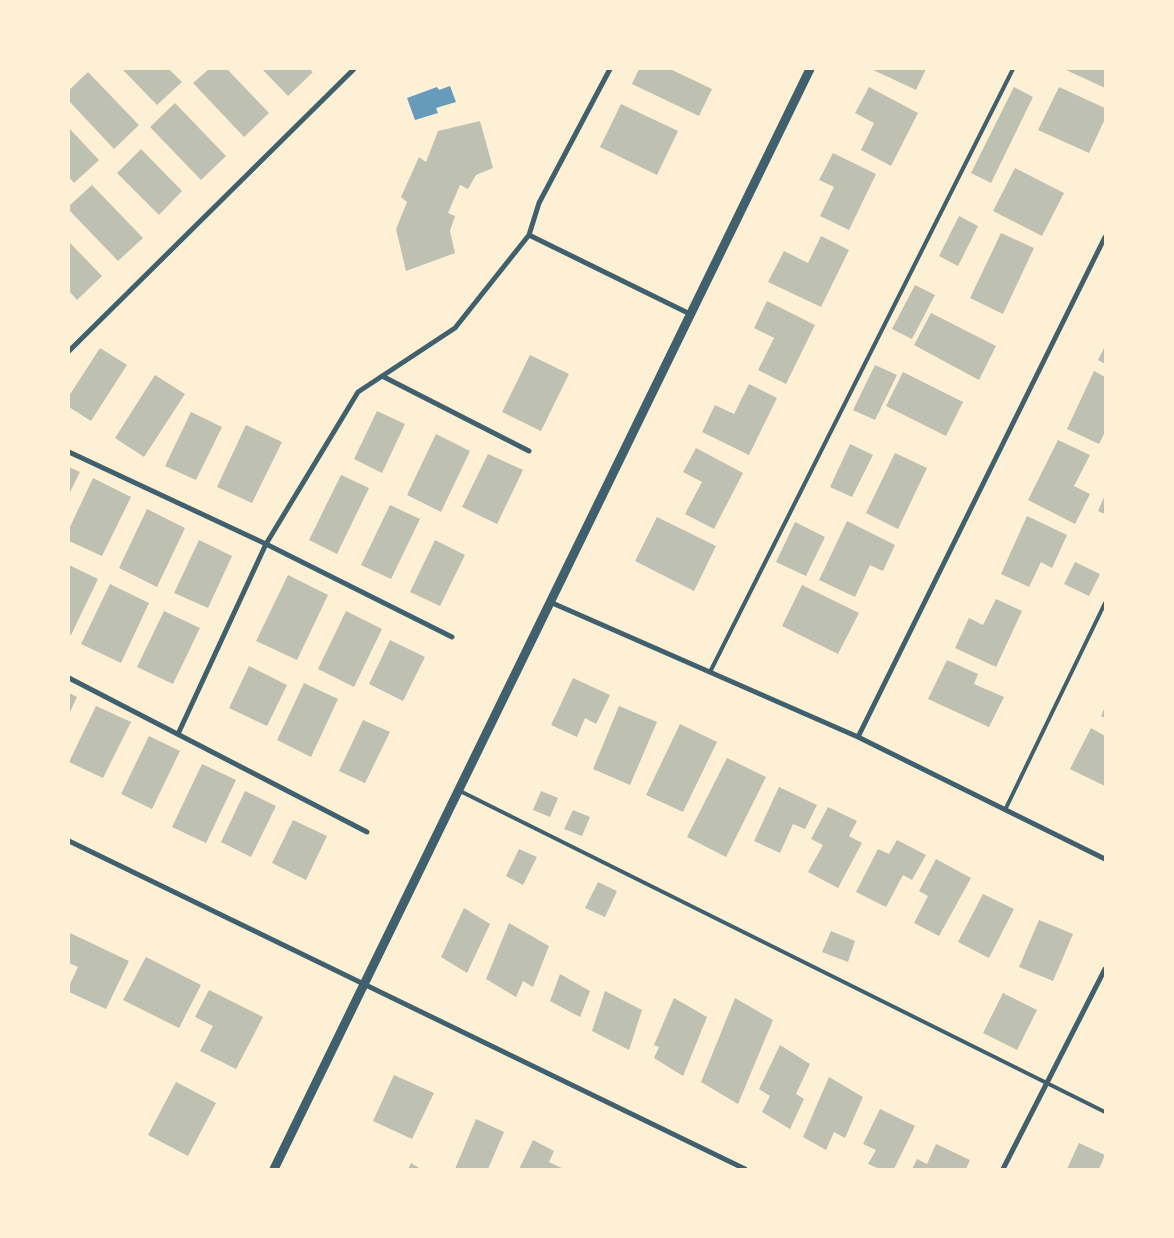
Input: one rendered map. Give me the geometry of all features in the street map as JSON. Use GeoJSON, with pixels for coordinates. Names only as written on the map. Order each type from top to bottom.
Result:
{"type":"FeatureCollection","features":[{"type":"Feature","properties":{"kind":"street"},"geometry":{"type":"LineString","coordinates":[[69,351],[354,69]]}},
{"type":"Feature","properties":{"kind":"street"},"geometry":{"type":"LineString","coordinates":[[178,734],[266,544],[358,392],[454,328],[529,236],[539,203],[610,69]]}},
{"type":"Feature","properties":{"kind":"street"},"geometry":{"type":"LineString","coordinates":[[274,1169],[810,69]]}},
{"type":"Feature","properties":{"kind":"street"},"geometry":{"type":"LineString","coordinates":[[529,236],[690,314]]}},
{"type":"Feature","properties":{"kind":"street"},"geometry":{"type":"LineString","coordinates":[[858,737],[1105,237]]}},
{"type":"Feature","properties":{"kind":"street"},"geometry":{"type":"LineString","coordinates":[[382,376],[529,452]]}},
{"type":"Feature","properties":{"kind":"street"},"geometry":{"type":"LineString","coordinates":[[69,452],[266,544],[452,637]]}},
{"type":"Feature","properties":{"kind":"street"},"geometry":{"type":"LineString","coordinates":[[550,602],[858,737],[1105,859]]}},
{"type":"Feature","properties":{"kind":"street"},"geometry":{"type":"LineString","coordinates":[[69,678],[367,832]]}},
{"type":"Feature","properties":{"kind":"street"},"geometry":{"type":"LineString","coordinates":[[69,841],[745,1169]]}},
{"type":"Feature","properties":{"kind":"street"},"geometry":{"type":"LineString","coordinates":[[1003,1169],[1105,969]]}},
{"type":"Feature","properties":{"kind":"lane"},"geometry":{"type":"LineString","coordinates":[[710,672],[1013,69]]}},
{"type":"Feature","properties":{"kind":"lane"},"geometry":{"type":"LineString","coordinates":[[1005,810],[1105,603]]}},
{"type":"Feature","properties":{"kind":"lane"},"geometry":{"type":"LineString","coordinates":[[458,790],[1105,1112]]}},
{"type":"Feature","properties":{"kind":"water"},"geometry":{"type":"Polygon","coordinates":[[[450,86],[456,102],[436,108],[438,113],[415,120],[407,98],[437,87],[439,90],[450,86]]]}},
{"type":"Feature","properties":{"kind":"building"},"geometry":{"type":"Polygon","coordinates":[[[122,69],[169,69],[182,82],[157,105],[122,69]]]}},
{"type":"Feature","properties":{"kind":"building"},"geometry":{"type":"Polygon","coordinates":[[[209,69],[227,69],[269,113],[244,137],[193,83],[209,69]]]}},
{"type":"Feature","properties":{"kind":"building"},"geometry":{"type":"Polygon","coordinates":[[[262,69],[309,69],[313,72],[288,96],[262,69]]]}},
{"type":"Feature","properties":{"kind":"building"},"geometry":{"type":"Polygon","coordinates":[[[639,69],[670,69],[712,89],[699,116],[632,84],[639,69]]]}},
{"type":"Feature","properties":{"kind":"building"},"geometry":{"type":"Polygon","coordinates":[[[871,69],[926,69],[916,90],[871,69]]]}},
{"type":"Feature","properties":{"kind":"building"},"geometry":{"type":"Polygon","coordinates":[[[1064,69],[1105,69],[1105,88],[1064,69]]]}},
{"type":"Feature","properties":{"kind":"building"},"geometry":{"type":"Polygon","coordinates":[[[88,72],[139,125],[114,149],[69,101],[69,90],[88,72]]]}},
{"type":"Feature","properties":{"kind":"building"},"geometry":{"type":"Polygon","coordinates":[[[869,87],[918,113],[891,166],[861,150],[874,123],[855,113],[869,87]]]}},
{"type":"Feature","properties":{"kind":"building"},"geometry":{"type":"Polygon","coordinates":[[[1014,87],[1033,97],[991,183],[971,173],[1014,87]]]}},
{"type":"Feature","properties":{"kind":"building"},"geometry":{"type":"Polygon","coordinates":[[[1059,87],[1105,108],[1105,119],[1089,153],[1038,130],[1059,87]]]}},
{"type":"Feature","properties":{"kind":"building"},"geometry":{"type":"Polygon","coordinates":[[[175,103],[226,156],[201,180],[150,127],[175,103]]]}},
{"type":"Feature","properties":{"kind":"building"},"geometry":{"type":"Polygon","coordinates":[[[621,104],[678,131],[657,175],[600,147],[621,104]]]}},
{"type":"Feature","properties":{"kind":"building"},"geometry":{"type":"Polygon","coordinates":[[[480,121],[493,168],[476,175],[468,189],[460,185],[448,213],[455,216],[450,231],[455,253],[406,271],[396,229],[407,202],[401,197],[419,157],[426,162],[438,131],[480,121]]]}},
{"type":"Feature","properties":{"kind":"building"},"geometry":{"type":"Polygon","coordinates":[[[69,128],[99,160],[74,183],[69,177],[69,128]]]}},
{"type":"Feature","properties":{"kind":"building"},"geometry":{"type":"Polygon","coordinates":[[[141,149],[182,191],[159,215],[117,173],[141,149]]]}},
{"type":"Feature","properties":{"kind":"building"},"geometry":{"type":"Polygon","coordinates":[[[833,153],[876,174],[849,230],[820,216],[834,187],[819,180],[833,153]]]}},
{"type":"Feature","properties":{"kind":"building"},"geometry":{"type":"Polygon","coordinates":[[[1015,168],[1064,193],[1042,236],[993,211],[1015,168]]]}},
{"type":"Feature","properties":{"kind":"building"},"geometry":{"type":"Polygon","coordinates":[[[92,185],[143,238],[118,261],[69,210],[69,206],[92,185]]]}},
{"type":"Feature","properties":{"kind":"building"},"geometry":{"type":"Polygon","coordinates":[[[959,216],[978,226],[958,266],[939,256],[959,216]]]}},
{"type":"Feature","properties":{"kind":"building"},"geometry":{"type":"Polygon","coordinates":[[[1001,233],[1034,248],[1003,314],[970,298],[1001,233]]]}},
{"type":"Feature","properties":{"kind":"building"},"geometry":{"type":"Polygon","coordinates":[[[821,236],[849,250],[821,307],[768,282],[784,251],[808,263],[821,236]]]}},
{"type":"Feature","properties":{"kind":"building"},"geometry":{"type":"Polygon","coordinates":[[[69,242],[102,276],[77,300],[69,291],[69,242]]]}},
{"type":"Feature","properties":{"kind":"building"},"geometry":{"type":"Polygon","coordinates":[[[915,285],[935,295],[912,339],[892,329],[915,285]]]}},
{"type":"Feature","properties":{"kind":"building"},"geometry":{"type":"Polygon","coordinates":[[[767,301],[815,325],[786,384],[758,370],[774,338],[754,328],[767,301]]]}},
{"type":"Feature","properties":{"kind":"building"},"geometry":{"type":"Polygon","coordinates":[[[931,313],[996,346],[979,380],[914,345],[931,313]]]}},
{"type":"Feature","properties":{"kind":"building"},"geometry":{"type":"Polygon","coordinates":[[[1105,346],[1105,364],[1098,360],[1105,346]]]}},
{"type":"Feature","properties":{"kind":"building"},"geometry":{"type":"Polygon","coordinates":[[[100,348],[127,365],[91,421],[69,407],[69,396],[100,348]]]}},
{"type":"Feature","properties":{"kind":"building"},"geometry":{"type":"Polygon","coordinates":[[[530,355],[569,374],[541,431],[502,412],[530,355]]]}},
{"type":"Feature","properties":{"kind":"building"},"geometry":{"type":"Polygon","coordinates":[[[875,365],[897,375],[875,420],[853,410],[875,365]]]}},
{"type":"Feature","properties":{"kind":"building"},"geometry":{"type":"Polygon","coordinates":[[[1094,371],[1105,377],[1105,432],[1099,444],[1067,429],[1094,371]]]}},
{"type":"Feature","properties":{"kind":"building"},"geometry":{"type":"Polygon","coordinates":[[[903,372],[963,402],[946,436],[886,406],[903,372]]]}},
{"type":"Feature","properties":{"kind":"building"},"geometry":{"type":"Polygon","coordinates":[[[155,375],[185,394],[144,457],[115,438],[155,375]]]}},
{"type":"Feature","properties":{"kind":"building"},"geometry":{"type":"Polygon","coordinates":[[[749,384],[777,398],[749,455],[702,432],[715,405],[734,414],[749,384]]]}},
{"type":"Feature","properties":{"kind":"building"},"geometry":{"type":"Polygon","coordinates":[[[377,411],[405,424],[382,473],[354,459],[377,411]]]}},
{"type":"Feature","properties":{"kind":"building"},"geometry":{"type":"Polygon","coordinates":[[[191,412],[222,427],[196,480],[165,466],[191,412]]]}},
{"type":"Feature","properties":{"kind":"building"},"geometry":{"type":"Polygon","coordinates":[[[246,425],[282,442],[252,503],[217,487],[246,425]]]}},
{"type":"Feature","properties":{"kind":"building"},"geometry":{"type":"Polygon","coordinates":[[[436,434],[470,451],[441,512],[407,495],[436,434]]]}},
{"type":"Feature","properties":{"kind":"building"},"geometry":{"type":"Polygon","coordinates":[[[1058,440],[1090,455],[1074,486],[1090,494],[1075,524],[1028,500],[1058,440]]]}},
{"type":"Feature","properties":{"kind":"building"},"geometry":{"type":"Polygon","coordinates":[[[850,444],[873,455],[852,497],[830,487],[850,444]]]}},
{"type":"Feature","properties":{"kind":"building"},"geometry":{"type":"Polygon","coordinates":[[[696,448],[743,473],[714,529],[685,514],[702,482],[683,472],[696,448]]]}},
{"type":"Feature","properties":{"kind":"building"},"geometry":{"type":"Polygon","coordinates":[[[895,453],[927,468],[898,529],[866,513],[895,453]]]}},
{"type":"Feature","properties":{"kind":"building"},"geometry":{"type":"Polygon","coordinates":[[[488,454],[523,470],[497,524],[462,507],[488,454]]]}},
{"type":"Feature","properties":{"kind":"building"},"geometry":{"type":"Polygon","coordinates":[[[69,467],[80,472],[69,494],[69,467]]]}},
{"type":"Feature","properties":{"kind":"building"},"geometry":{"type":"Polygon","coordinates":[[[341,475],[369,488],[337,554],[309,540],[341,475]]]}},
{"type":"Feature","properties":{"kind":"building"},"geometry":{"type":"Polygon","coordinates":[[[93,478],[131,497],[102,556],[69,541],[69,529],[93,478]]]}},
{"type":"Feature","properties":{"kind":"building"},"geometry":{"type":"Polygon","coordinates":[[[1105,495],[1105,514],[1098,511],[1105,495]]]}},
{"type":"Feature","properties":{"kind":"building"},"geometry":{"type":"Polygon","coordinates":[[[390,505],[420,519],[391,579],[361,565],[390,505]]]}},
{"type":"Feature","properties":{"kind":"building"},"geometry":{"type":"Polygon","coordinates":[[[147,509],[185,528],[157,587],[119,568],[147,509]]]}},
{"type":"Feature","properties":{"kind":"building"},"geometry":{"type":"Polygon","coordinates":[[[1027,516],[1067,535],[1052,568],[1041,562],[1029,587],[1001,574],[1027,516]]]}},
{"type":"Feature","properties":{"kind":"building"},"geometry":{"type":"Polygon","coordinates":[[[657,517],[716,546],[694,591],[635,561],[657,517]]]}},
{"type":"Feature","properties":{"kind":"building"},"geometry":{"type":"Polygon","coordinates":[[[847,521],[895,545],[883,571],[870,565],[855,597],[819,580],[847,521]]]}},
{"type":"Feature","properties":{"kind":"building"},"geometry":{"type":"Polygon","coordinates":[[[795,522],[825,537],[806,576],[776,562],[795,522]]]}},
{"type":"Feature","properties":{"kind":"building"},"geometry":{"type":"Polygon","coordinates":[[[199,540],[232,556],[208,608],[174,593],[199,540]]]}},
{"type":"Feature","properties":{"kind":"building"},"geometry":{"type":"Polygon","coordinates":[[[435,540],[465,555],[440,606],[410,592],[435,540]]]}},
{"type":"Feature","properties":{"kind":"building"},"geometry":{"type":"Polygon","coordinates":[[[1075,562],[1100,574],[1089,596],[1064,584],[1075,562]]]}},
{"type":"Feature","properties":{"kind":"building"},"geometry":{"type":"Polygon","coordinates":[[[69,565],[98,579],[71,635],[69,634],[69,565]]]}},
{"type":"Feature","properties":{"kind":"building"},"geometry":{"type":"Polygon","coordinates":[[[288,575],[328,595],[297,660],[256,641],[288,575]]]}},
{"type":"Feature","properties":{"kind":"building"},"geometry":{"type":"Polygon","coordinates":[[[110,584],[149,603],[121,663],[81,644],[110,584]]]}},
{"type":"Feature","properties":{"kind":"building"},"geometry":{"type":"Polygon","coordinates":[[[802,585],[859,613],[838,654],[782,626],[802,585]]]}},
{"type":"Feature","properties":{"kind":"building"},"geometry":{"type":"Polygon","coordinates":[[[996,599],[1022,611],[996,667],[955,648],[969,618],[983,625],[996,599]]]}},
{"type":"Feature","properties":{"kind":"building"},"geometry":{"type":"Polygon","coordinates":[[[164,611],[200,628],[173,684],[137,667],[164,611]]]}},
{"type":"Feature","properties":{"kind":"building"},"geometry":{"type":"Polygon","coordinates":[[[346,611],[382,629],[354,687],[318,669],[346,611]]]}},
{"type":"Feature","properties":{"kind":"building"},"geometry":{"type":"Polygon","coordinates":[[[390,640],[425,657],[403,701],[369,684],[390,640]]]}},
{"type":"Feature","properties":{"kind":"building"},"geometry":{"type":"Polygon","coordinates":[[[947,660],[978,674],[974,684],[1004,697],[989,727],[928,699],[947,660]]]}},
{"type":"Feature","properties":{"kind":"building"},"geometry":{"type":"Polygon","coordinates":[[[249,666],[287,685],[267,726],[229,708],[249,666]]]}},
{"type":"Feature","properties":{"kind":"building"},"geometry":{"type":"Polygon","coordinates":[[[573,678],[610,695],[596,724],[585,718],[577,737],[551,725],[573,678]]]}},
{"type":"Feature","properties":{"kind":"building"},"geometry":{"type":"Polygon","coordinates":[[[304,683],[338,699],[311,757],[277,740],[304,683]]]}},
{"type":"Feature","properties":{"kind":"building"},"geometry":{"type":"Polygon","coordinates":[[[69,693],[77,697],[69,714],[69,693]]]}},
{"type":"Feature","properties":{"kind":"building"},"geometry":{"type":"Polygon","coordinates":[[[96,706],[131,722],[103,778],[69,762],[96,706]]]}},
{"type":"Feature","properties":{"kind":"building"},"geometry":{"type":"Polygon","coordinates":[[[619,706],[657,722],[630,785],[593,769],[619,706]]]}},
{"type":"Feature","properties":{"kind":"building"},"geometry":{"type":"Polygon","coordinates":[[[1105,707],[1105,718],[1101,716],[1105,707]]]}},
{"type":"Feature","properties":{"kind":"building"},"geometry":{"type":"Polygon","coordinates":[[[363,720],[390,732],[365,783],[339,771],[363,720]]]}},
{"type":"Feature","properties":{"kind":"building"},"geometry":{"type":"Polygon","coordinates":[[[680,724],[717,742],[683,812],[646,795],[680,724]]]}},
{"type":"Feature","properties":{"kind":"building"},"geometry":{"type":"Polygon","coordinates":[[[1091,728],[1105,736],[1105,786],[1070,769],[1091,728]]]}},
{"type":"Feature","properties":{"kind":"building"},"geometry":{"type":"Polygon","coordinates":[[[149,736],[180,751],[152,809],[121,794],[149,736]]]}},
{"type":"Feature","properties":{"kind":"building"},"geometry":{"type":"Polygon","coordinates":[[[727,758],[766,777],[726,857],[687,837],[727,758]]]}},
{"type":"Feature","properties":{"kind":"building"},"geometry":{"type":"Polygon","coordinates":[[[202,764],[236,780],[206,843],[172,827],[202,764]]]}},
{"type":"Feature","properties":{"kind":"building"},"geometry":{"type":"Polygon","coordinates":[[[779,787],[817,805],[805,829],[793,824],[780,853],[754,841],[779,787]]]}},
{"type":"Feature","properties":{"kind":"building"},"geometry":{"type":"Polygon","coordinates":[[[245,791],[276,806],[251,857],[221,842],[245,791]]]}},
{"type":"Feature","properties":{"kind":"building"},"geometry":{"type":"Polygon","coordinates":[[[541,791],[558,798],[550,817],[533,810],[541,791]]]}},
{"type":"Feature","properties":{"kind":"building"},"geometry":{"type":"Polygon","coordinates":[[[828,807],[857,821],[849,836],[862,843],[838,888],[808,872],[823,845],[811,839],[828,807]]]}},
{"type":"Feature","properties":{"kind":"building"},"geometry":{"type":"Polygon","coordinates":[[[573,810],[590,817],[582,836],[564,829],[573,810]]]}},
{"type":"Feature","properties":{"kind":"building"},"geometry":{"type":"Polygon","coordinates":[[[293,820],[327,836],[306,880],[272,863],[293,820]]]}},
{"type":"Feature","properties":{"kind":"building"},"geometry":{"type":"Polygon","coordinates":[[[897,840],[926,855],[912,880],[903,875],[886,907],[856,892],[878,849],[889,854],[897,840]]]}},
{"type":"Feature","properties":{"kind":"building"},"geometry":{"type":"Polygon","coordinates":[[[519,849],[537,857],[523,885],[506,876],[519,849]]]}},
{"type":"Feature","properties":{"kind":"building"},"geometry":{"type":"Polygon","coordinates":[[[936,859],[971,878],[939,936],[914,923],[928,896],[919,891],[936,859]]]}},
{"type":"Feature","properties":{"kind":"building"},"geometry":{"type":"Polygon","coordinates":[[[598,882],[617,891],[605,917],[585,908],[598,882]]]}},
{"type":"Feature","properties":{"kind":"building"},"geometry":{"type":"Polygon","coordinates":[[[983,894],[1014,909],[989,958],[958,942],[983,894]]]}},
{"type":"Feature","properties":{"kind":"building"},"geometry":{"type":"Polygon","coordinates":[[[464,908],[490,924],[467,973],[441,957],[464,908]]]}},
{"type":"Feature","properties":{"kind":"building"},"geometry":{"type":"Polygon","coordinates":[[[1039,920],[1073,934],[1053,981],[1019,967],[1039,920]]]}},
{"type":"Feature","properties":{"kind":"building"},"geometry":{"type":"Polygon","coordinates":[[[509,923],[549,946],[533,987],[523,981],[516,997],[486,979],[509,923]]]}},
{"type":"Feature","properties":{"kind":"building"},"geometry":{"type":"Polygon","coordinates":[[[831,931],[855,941],[848,962],[822,952],[831,931]]]}},
{"type":"Feature","properties":{"kind":"building"},"geometry":{"type":"Polygon","coordinates":[[[70,933],[129,961],[106,1009],[69,992],[69,986],[78,967],[69,963],[70,933]]]}},
{"type":"Feature","properties":{"kind":"building"},"geometry":{"type":"Polygon","coordinates":[[[146,957],[201,985],[179,1028],[123,1000],[146,957]]]}},
{"type":"Feature","properties":{"kind":"building"},"geometry":{"type":"Polygon","coordinates":[[[560,974],[590,991],[580,1017],[550,1001],[560,974]]]}},
{"type":"Feature","properties":{"kind":"building"},"geometry":{"type":"Polygon","coordinates":[[[209,990],[263,1017],[236,1069],[200,1051],[213,1026],[195,1017],[209,990]]]}},
{"type":"Feature","properties":{"kind":"building"},"geometry":{"type":"Polygon","coordinates":[[[605,991],[642,1010],[629,1050],[592,1031],[605,991]]]}},
{"type":"Feature","properties":{"kind":"building"},"geometry":{"type":"Polygon","coordinates":[[[1003,993],[1037,1010],[1017,1050],[983,1033],[1003,993]]]}},
{"type":"Feature","properties":{"kind":"building"},"geometry":{"type":"Polygon","coordinates":[[[674,998],[707,1017],[683,1076],[654,1058],[659,1047],[654,1045],[674,998]]]}},
{"type":"Feature","properties":{"kind":"building"},"geometry":{"type":"Polygon","coordinates":[[[735,998],[773,1020],[738,1104],[701,1082],[735,998]]]}},
{"type":"Feature","properties":{"kind":"building"},"geometry":{"type":"Polygon","coordinates":[[[780,1045],[810,1064],[796,1094],[804,1099],[790,1129],[762,1112],[770,1096],[759,1089],[780,1045]]]}},
{"type":"Feature","properties":{"kind":"building"},"geometry":{"type":"Polygon","coordinates":[[[394,1075],[434,1093],[412,1139],[373,1121],[394,1075]]]}},
{"type":"Feature","properties":{"kind":"building"},"geometry":{"type":"Polygon","coordinates":[[[829,1077],[863,1097],[845,1138],[834,1132],[826,1150],[803,1137],[829,1077]]]}},
{"type":"Feature","properties":{"kind":"building"},"geometry":{"type":"Polygon","coordinates":[[[176,1082],[216,1103],[188,1156],[148,1135],[176,1082]]]}},
{"type":"Feature","properties":{"kind":"building"},"geometry":{"type":"Polygon","coordinates":[[[880,1109],[915,1126],[894,1169],[880,1169],[868,1164],[876,1150],[863,1144],[880,1109]]]}},
{"type":"Feature","properties":{"kind":"building"},"geometry":{"type":"Polygon","coordinates":[[[476,1119],[504,1132],[488,1169],[455,1169],[476,1119]]]}},
{"type":"Feature","properties":{"kind":"building"},"geometry":{"type":"Polygon","coordinates":[[[533,1140],[554,1151],[549,1162],[564,1169],[519,1169],[533,1140]]]}},
{"type":"Feature","properties":{"kind":"building"},"geometry":{"type":"Polygon","coordinates":[[[1079,1143],[1105,1155],[1099,1169],[1067,1169],[1079,1143]]]}},
{"type":"Feature","properties":{"kind":"building"},"geometry":{"type":"Polygon","coordinates":[[[936,1144],[970,1160],[966,1169],[912,1169],[917,1159],[927,1164],[936,1144]]]}},
{"type":"Feature","properties":{"kind":"building"},"geometry":{"type":"Polygon","coordinates":[[[411,1163],[421,1169],[408,1169],[411,1163]]]}}]}
